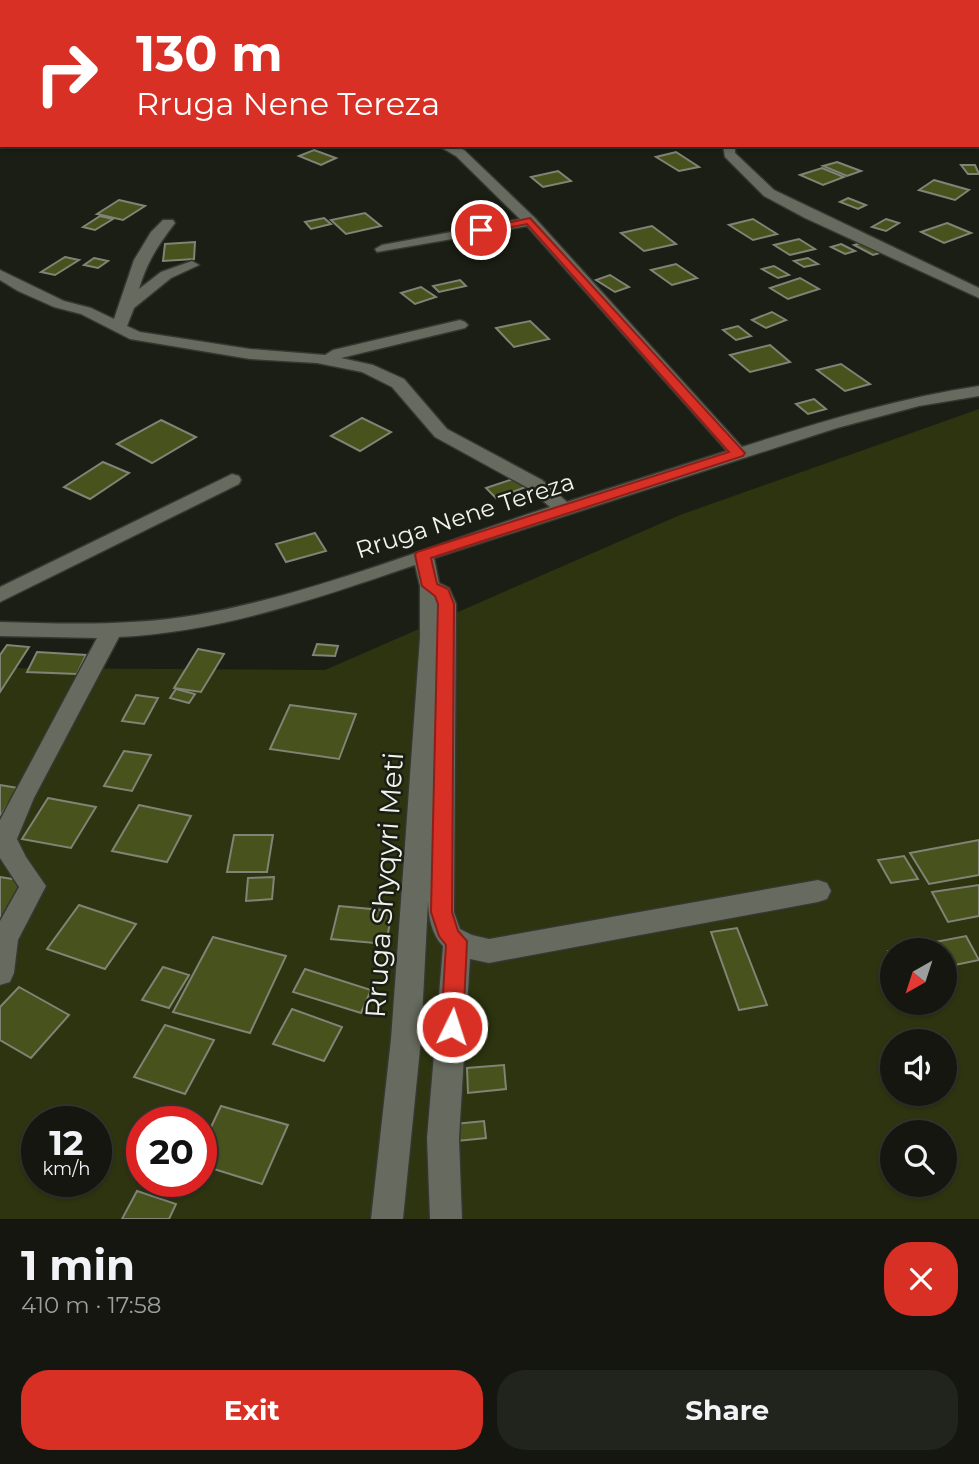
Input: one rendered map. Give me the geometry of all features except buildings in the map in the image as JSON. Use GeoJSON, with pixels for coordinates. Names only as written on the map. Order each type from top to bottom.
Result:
{"type":"FeatureCollection","features":[{"type":"Feature","properties":{"kind":"street"},"geometry":{"type":"LineString","coordinates":[[447,147],[460,153],[530,221],[738,453]]}},
{"type":"Feature","properties":{"kind":"street"},"geometry":{"type":"LineString","coordinates":[[729,147],[729,154],[769,193],[979,294]]}},
{"type":"Feature","properties":{"kind":"street"},"geometry":{"type":"LineString","coordinates":[[382,249],[530,221]]}},
{"type":"Feature","properties":{"kind":"street"},"geometry":{"type":"LineString","coordinates":[[119,327],[129,305],[134,275],[145,249],[168,223]]}},
{"type":"Feature","properties":{"kind":"street"},"geometry":{"type":"LineString","coordinates":[[129,305],[166,275],[191,265]]}},
{"type":"Feature","properties":{"kind":"street"},"geometry":{"type":"LineString","coordinates":[[0,274],[23,288],[59,304],[86,311],[136,336],[250,354],[317,358],[368,368],[398,383],[442,433],[535,484],[563,508]]}},
{"type":"Feature","properties":{"kind":"street"},"geometry":{"type":"LineString","coordinates":[[317,358],[363,350],[460,325]]}},
{"type":"Feature","properties":{"kind":"street","name":"Rruga Nene Tereza"},"geometry":{"type":"LineString","coordinates":[[0,629],[111,631],[192,623],[245,613],[563,508],[889,407],[979,391]]}},
{"type":"Feature","properties":{"kind":"street"},"geometry":{"type":"LineString","coordinates":[[0,595],[232,480]]}},
{"type":"Feature","properties":{"kind":"street","name":"Rruga Shyqyri Meti"},"geometry":{"type":"LineString","coordinates":[[387,1219],[406,1039],[431,638],[430,586],[423,555]]}},
{"type":"Feature","properties":{"kind":"street"},"geometry":{"type":"LineString","coordinates":[[430,586],[442,593],[446,604],[441,912],[449,936],[466,946],[489,951],[818,891]]}},
{"type":"Feature","properties":{"kind":"street"},"geometry":{"type":"LineString","coordinates":[[0,972],[4,939],[33,886],[16,864],[4,839],[22,798],[111,631]]}},
{"type":"Feature","properties":{"kind":"street"},"geometry":{"type":"LineString","coordinates":[[446,1219],[443,1138],[457,941]]}},
{"type":"Feature","properties":{"kind":"green space"},"geometry":{"type":"Polygon","coordinates":[[[979,409],[979,1219],[0,1219],[0,668],[325,670],[680,515],[979,409]]]}},
{"type":"Feature","properties":{"kind":"route"},"geometry":{"type":"LineString","coordinates":[[452,1027],[457,941],[449,936],[441,912],[446,604],[442,593],[430,586],[423,555],[738,453],[530,221],[481,230]]}}]}
